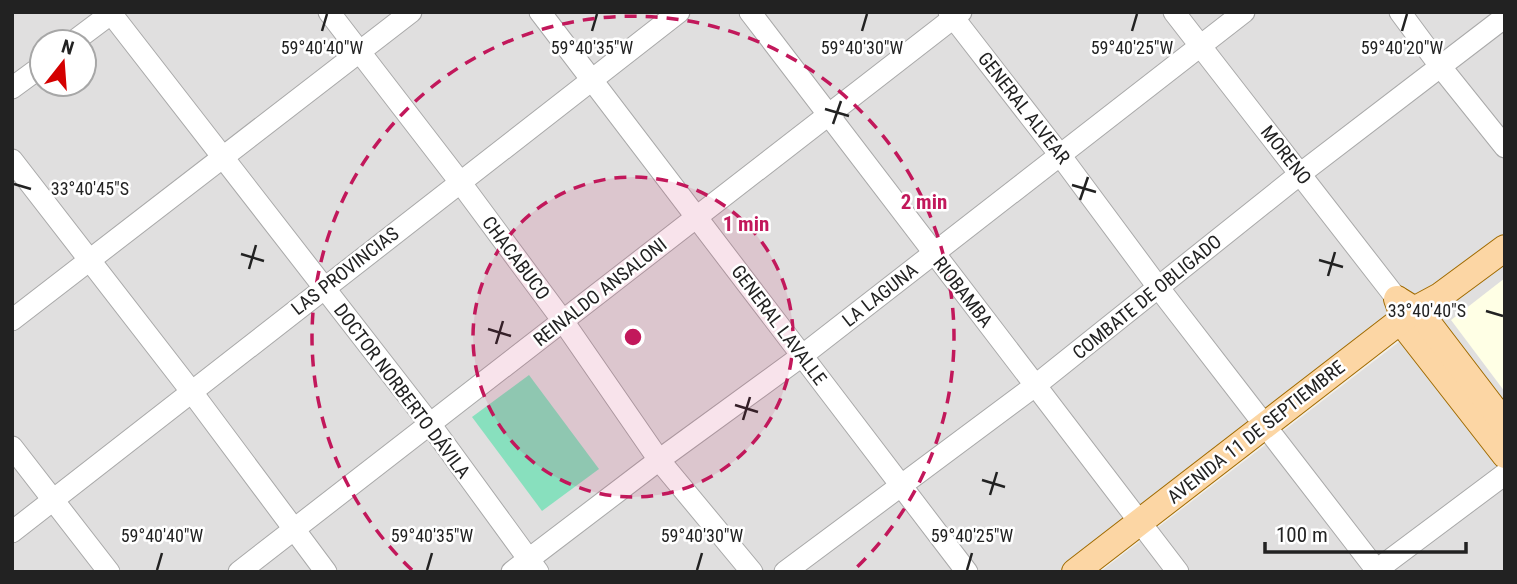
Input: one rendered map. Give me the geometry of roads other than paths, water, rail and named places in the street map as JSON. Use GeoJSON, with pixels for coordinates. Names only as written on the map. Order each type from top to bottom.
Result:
{"type":"FeatureCollection","features":[{"type":"Feature","properties":{"kind":"main road","name":"AVENIDA 11 DE SEPTIEMBRE"},"geometry":{"type":"LineString","coordinates":[[1075,572],[1145,528],[1270,431],[1410,316],[1505,247]]}},
{"type":"Feature","properties":{"kind":"main road"},"geometry":{"type":"LineString","coordinates":[[1410,316],[1505,424]]}},
{"type":"Feature","properties":{"kind":"main road"},"geometry":{"type":"LineString","coordinates":[[1410,316],[1505,455]]}},
{"type":"Feature","properties":{"kind":"main road","name":"AVENIDA 11 DE SEPTIEMBRE"},"geometry":{"type":"LineString","coordinates":[[1102,572],[1145,528]]}},
{"type":"Feature","properties":{"kind":"street","name":"CHACABUCO"},"geometry":{"type":"LineString","coordinates":[[329,12],[563,321],[659,460],[752,572]]}},
{"type":"Feature","properties":{"kind":"street"},"geometry":{"type":"LineString","coordinates":[[12,320],[411,12]]}},
{"type":"Feature","properties":{"kind":"street","name":"GENERAL LAVALLE"},"geometry":{"type":"LineString","coordinates":[[540,12],[967,572]]}},
{"type":"Feature","properties":{"kind":"street","name":"LAS PROVINCIAS"},"geometry":{"type":"LineString","coordinates":[[12,532],[679,12]]}},
{"type":"Feature","properties":{"kind":"street","name":"RIOBAMBA"},"geometry":{"type":"LineString","coordinates":[[750,12],[1178,572]]}},
{"type":"Feature","properties":{"kind":"street","name":"MORENO"},"geometry":{"type":"LineString","coordinates":[[1174,12],[1410,316]]}},
{"type":"Feature","properties":{"kind":"street","name":"LA LAGUNA"},"geometry":{"type":"LineString","coordinates":[[526,568],[659,460],[803,355],[1244,12]]}},
{"type":"Feature","properties":{"kind":"street"},"geometry":{"type":"LineString","coordinates":[[1400,12],[1505,147]]}},
{"type":"Feature","properties":{"kind":"street"},"geometry":{"type":"LineString","coordinates":[[92,28],[111,13]]}},
{"type":"Feature","properties":{"kind":"street","name":"DOCTOR NORBERTO DÁVILA"},"geometry":{"type":"LineString","coordinates":[[111,13],[430,424],[526,568]]}},
{"type":"Feature","properties":{"kind":"street","name":"REINALDO ANSALONI"},"geometry":{"type":"LineString","coordinates":[[239,572],[955,14]]}},
{"type":"Feature","properties":{"kind":"street","name":"GENERAL ALVEAR"},"geometry":{"type":"LineString","coordinates":[[955,14],[1158,287],[1376,571]]}},
{"type":"Feature","properties":{"kind":"street","name":"COMBATE DE OBLIGADO"},"geometry":{"type":"LineString","coordinates":[[785,572],[1036,385],[1300,174],[1505,17]]}},
{"type":"Feature","properties":{"kind":"street"},"geometry":{"type":"LineString","coordinates":[[12,88],[28,76]]}},
{"type":"Feature","properties":{"kind":"street"},"geometry":{"type":"LineString","coordinates":[[12,160],[191,391],[326,572]]}},
{"type":"Feature","properties":{"kind":"street"},"geometry":{"type":"LineString","coordinates":[[12,447],[109,572]]}},
{"type":"Feature","properties":{"kind":"street"},"geometry":{"type":"LineString","coordinates":[[1376,571],[1505,474]]}}]}
